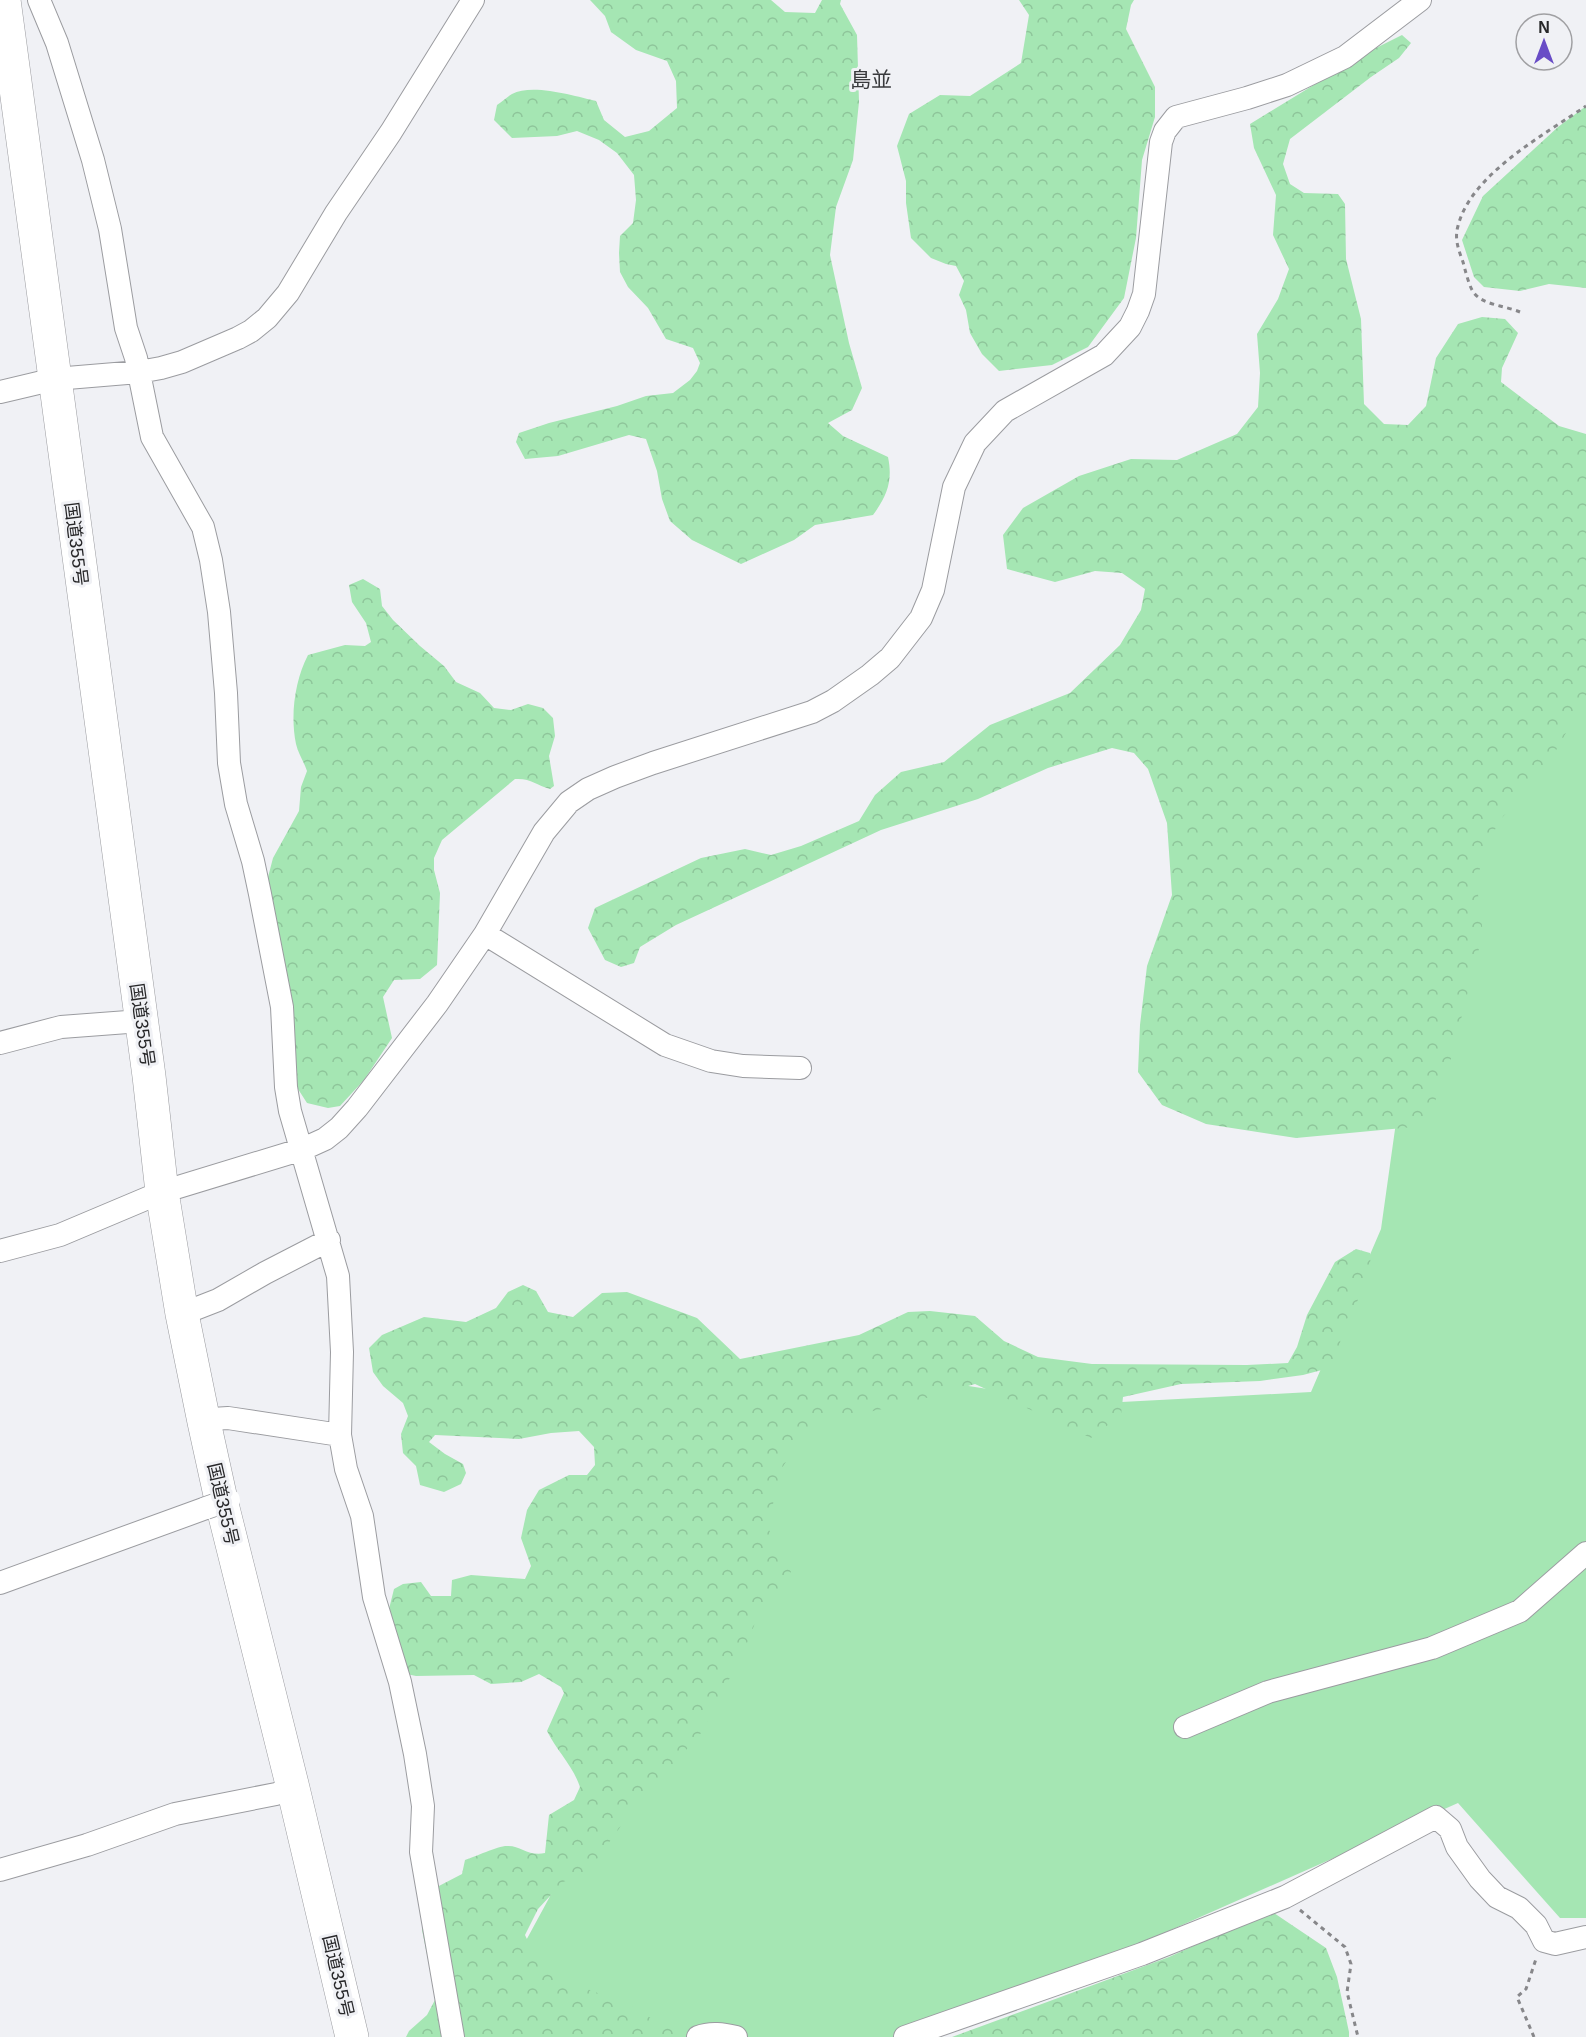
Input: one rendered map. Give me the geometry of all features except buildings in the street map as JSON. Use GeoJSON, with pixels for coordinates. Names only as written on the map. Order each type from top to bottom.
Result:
{"type":"FeatureCollection","features":[{"type":"Feature","properties":{"kind":"highway","name":"国道355号"},"geometry":{"type":"LineString","coordinates":[[4,0],[162,1192],[182,1314],[222,1504],[352,2037]]}},
{"type":"Feature","properties":{"kind":"street"},"geometry":{"type":"LineString","coordinates":[[39,0],[57,43],[93,160],[110,229],[126,328],[139,372],[152,437],[203,527],[212,560],[226,693],[229,763],[236,804],[258,883],[282,1007],[286,1087],[290,1111],[303,1149],[338,1276],[342,1352],[340,1435],[346,1469],[362,1516],[374,1596],[400,1682],[415,1754],[423,1806],[421,1852],[453,2037]]}},
{"type":"Feature","properties":{"kind":"street"},"geometry":{"type":"LineString","coordinates":[[0,392],[55,379],[139,372],[182,362],[238,338],[267,318],[288,292],[473,0]]}},
{"type":"Feature","properties":{"kind":"street"},"geometry":{"type":"LineString","coordinates":[[0,1251],[60,1235],[162,1192],[303,1149],[326,1139],[357,1108],[437,1004],[485,934],[543,832],[569,802],[588,789],[653,763],[812,712],[851,689],[890,658],[916,625],[929,601],[954,487],[975,443],[1005,411],[1104,355],[1130,327],[1144,294],[1161,142],[1170,124],[1176,117],[1187,113],[1287,85],[1345,57],[1420,0]]}},
{"type":"Feature","properties":{"kind":"street"},"geometry":{"type":"LineString","coordinates":[[485,934],[665,1045],[711,1061],[743,1066],[801,1068]]}},
{"type":"Feature","properties":{"kind":"street"},"geometry":{"type":"LineString","coordinates":[[0,1043],[61,1026],[141,1021]]}},
{"type":"Feature","properties":{"kind":"street"},"geometry":{"type":"LineString","coordinates":[[182,1314],[218,1300],[329,1240]]}},
{"type":"Feature","properties":{"kind":"street"},"geometry":{"type":"LineString","coordinates":[[204,1422],[212,1419],[228,1419],[340,1435]]}},
{"type":"Feature","properties":{"kind":"street"},"geometry":{"type":"LineString","coordinates":[[0,1583],[229,1500]]}},
{"type":"Feature","properties":{"kind":"street"},"geometry":{"type":"LineString","coordinates":[[1185,1727],[1268,1692],[1432,1648],[1520,1611],[1586,1552]]}},
{"type":"Feature","properties":{"kind":"street"},"geometry":{"type":"LineString","coordinates":[[0,1870],[87,1845],[175,1814],[276,1794],[293,1788]]}},
{"type":"Feature","properties":{"kind":"street"},"geometry":{"type":"LineString","coordinates":[[905,2037],[1142,1954],[1285,1897],[1436,1817],[1450,1829],[1457,1847],[1480,1879],[1497,1897],[1519,1908],[1536,1925],[1544,1941],[1555,1944],[1586,1937]]}},
{"type":"Feature","properties":{"kind":"street"},"geometry":{"type":"LineString","coordinates":[[698,2037],[705,2034],[723,2034],[736,2037]]}},
{"type":"Feature","properties":{"kind":"path"},"geometry":{"type":"LineString","coordinates":[[1520,312],[1492,304],[1474,292],[1457,243],[1457,228],[1473,196],[1500,165],[1586,106]]}},
{"type":"Feature","properties":{"kind":"path"},"geometry":{"type":"LineString","coordinates":[[1285,1897],[1345,1947],[1351,1964],[1347,1992],[1358,2037]]}},
{"type":"Feature","properties":{"kind":"path"},"geometry":{"type":"LineString","coordinates":[[1534,2037],[1517,1997],[1526,1989],[1544,1941]]}},
{"type":"Feature","properties":{"kind":"green space"},"geometry":{"type":"Polygon","coordinates":[[[590,0],[771,0],[785,12],[815,13],[822,0],[841,0],[840,4],[857,35],[859,102],[853,160],[836,207],[830,255],[849,343],[862,388],[852,410],[828,423],[843,436],[888,457],[890,474],[888,488],[873,515],[815,525],[794,540],[741,564],[692,540],[670,521],[646,439],[629,435],[558,456],[525,459],[516,442],[519,433],[646,396],[673,393],[690,380],[700,363],[693,348],[666,339],[648,308],[628,287],[620,272],[620,236],[633,223],[636,200],[634,175],[617,153],[599,140],[577,131],[557,136],[512,138],[494,120],[497,105],[512,94],[531,90],[554,91],[596,101],[604,120],[625,137],[649,131],[677,108],[676,81],[667,61],[636,50],[611,32],[605,16],[590,0]]]}},
{"type":"Feature","properties":{"kind":"green space"},"geometry":{"type":"Polygon","coordinates":[[[1019,0],[1134,0],[1126,29],[1155,87],[1155,117],[1142,160],[1136,238],[1124,298],[1088,347],[1052,365],[999,371],[982,354],[970,333],[966,310],[959,295],[964,281],[956,266],[931,258],[911,238],[906,203],[906,181],[897,146],[909,114],[940,95],[970,96],[1021,63],[1029,15],[1019,0]]]}},
{"type":"Feature","properties":{"kind":"green space"},"geometry":{"type":"Polygon","coordinates":[[[1402,35],[1411,43],[1399,58],[1290,139],[1283,164],[1290,184],[1304,193],[1338,194],[1345,204],[1346,259],[1361,319],[1364,404],[1384,424],[1408,425],[1426,406],[1436,358],[1458,324],[1482,317],[1505,319],[1518,333],[1502,368],[1501,382],[1559,426],[1586,434],[1586,698],[1543,773],[1498,822],[1476,879],[1483,933],[1447,1074],[1424,1126],[1296,1138],[1206,1124],[1162,1105],[1138,1072],[1140,1025],[1147,966],[1172,895],[1167,823],[1148,769],[1134,753],[1112,748],[1048,768],[978,799],[881,830],[676,925],[640,947],[634,963],[621,967],[605,960],[588,928],[595,908],[701,858],[745,849],[771,855],[801,846],[859,821],[875,795],[901,772],[944,762],[990,725],[1070,693],[1120,645],[1141,610],[1145,589],[1122,573],[1095,571],[1055,582],[1007,569],[1003,535],[1023,508],[1079,476],[1131,459],[1177,460],[1237,434],[1258,407],[1260,373],[1257,334],[1278,299],[1289,269],[1273,235],[1276,195],[1254,148],[1250,124],[1366,53],[1402,35]]]}},
{"type":"Feature","properties":{"kind":"green space"},"geometry":{"type":"Polygon","coordinates":[[[1586,106],[1586,288],[1549,284],[1520,291],[1484,287],[1474,277],[1462,240],[1483,196],[1558,127],[1586,106]]]}},
{"type":"Feature","properties":{"kind":"green space"},"geometry":{"type":"Polygon","coordinates":[[[363,579],[380,589],[382,606],[393,620],[444,666],[456,682],[480,693],[494,708],[511,710],[528,704],[543,708],[553,718],[555,736],[549,756],[554,786],[550,789],[529,781],[515,779],[442,840],[434,858],[434,870],[440,893],[437,965],[420,979],[394,980],[383,997],[392,1038],[364,1080],[340,1106],[328,1108],[307,1103],[291,1072],[267,881],[273,858],[299,811],[301,787],[307,771],[294,733],[295,698],[300,675],[308,655],[345,645],[365,646],[371,642],[366,623],[352,602],[349,585],[363,579]]]}},
{"type":"Feature","properties":{"kind":"green space"},"geometry":{"type":"Polygon","coordinates":[[[1586,661],[1586,1918],[1560,1918],[1458,1803],[929,2037],[625,2037],[510,1970],[605,1795],[776,1437],[892,1374],[1084,1404],[1311,1392],[1381,1229],[1398,1108],[1497,770],[1586,661]]]}},
{"type":"Feature","properties":{"kind":"green space"},"geometry":{"type":"Polygon","coordinates":[[[1356,1249],[1370,1253],[1371,1277],[1342,1328],[1337,1366],[1303,1375],[1260,1381],[1181,1384],[1123,1397],[1121,1415],[1091,1438],[975,1384],[905,1404],[810,1425],[780,1471],[768,1528],[791,1572],[757,1618],[744,1651],[701,1733],[631,1812],[587,1873],[563,1882],[538,1909],[525,1935],[538,1962],[582,1987],[629,2005],[666,2027],[690,2037],[406,2037],[409,2031],[427,2015],[436,1998],[422,1930],[423,1911],[437,1887],[462,1874],[465,1860],[503,1846],[512,1846],[539,1854],[545,1853],[549,1815],[574,1800],[580,1787],[547,1731],[564,1693],[561,1687],[539,1674],[521,1682],[491,1684],[474,1675],[416,1676],[397,1672],[386,1621],[394,1589],[403,1584],[421,1582],[431,1596],[451,1596],[452,1580],[471,1575],[525,1579],[531,1566],[521,1538],[527,1510],[539,1490],[569,1475],[587,1475],[595,1465],[594,1447],[579,1431],[519,1439],[435,1435],[429,1442],[463,1464],[466,1473],[461,1484],[444,1492],[420,1485],[416,1466],[403,1453],[401,1434],[408,1416],[403,1403],[383,1386],[373,1372],[369,1348],[382,1335],[424,1317],[466,1322],[496,1308],[508,1292],[523,1285],[536,1291],[548,1312],[573,1317],[602,1293],[627,1292],[697,1318],[740,1359],[859,1335],[908,1312],[930,1311],[975,1316],[1004,1341],[1038,1357],[1092,1364],[1288,1363],[1297,1347],[1307,1315],[1335,1262],[1356,1249]]]}},
{"type":"Feature","properties":{"kind":"green space"},"geometry":{"type":"Polygon","coordinates":[[[1271,1911],[1326,1948],[1337,1977],[1349,2037],[952,2037],[1169,1957],[1271,1911]]]}},
{"type":"Feature","properties":{"kind":"district","name":"島並"},"geometry":{"type":"Point","coordinates":[871,80]}}]}
